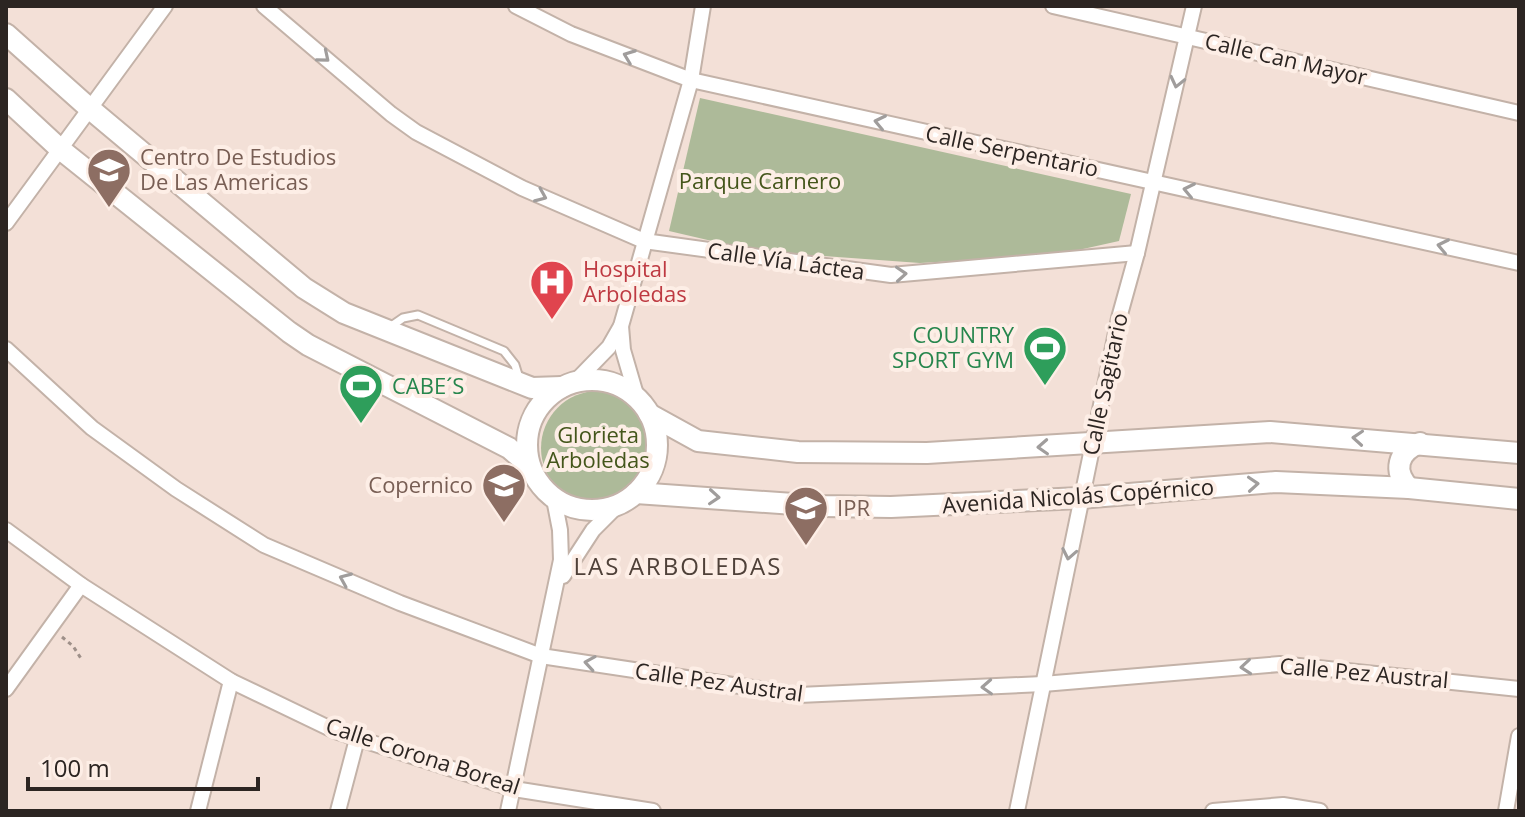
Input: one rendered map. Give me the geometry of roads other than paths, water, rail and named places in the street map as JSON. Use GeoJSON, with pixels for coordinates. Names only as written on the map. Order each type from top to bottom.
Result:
{"type":"FeatureCollection","features":[{"type":"Feature","properties":{"kind":"main road"},"geometry":{"type":"LineString","coordinates":[[6,34],[285,274],[344,313],[532,388],[602,381],[626,390],[643,406],[698,441],[798,452],[927,453],[1270,432],[1519,453]]}},
{"type":"Feature","properties":{"kind":"main road"},"geometry":{"type":"LineString","coordinates":[[6,99],[60,149],[289,332],[308,345],[509,448],[529,465]]}},
{"type":"Feature","properties":{"kind":"main road"},"geometry":{"type":"LineString","coordinates":[[569,385],[544,401],[531,420],[526,443],[529,465],[539,484],[554,499],[574,508],[596,511],[618,505],[636,493],[649,476],[656,456],[656,435],[643,406]]}},
{"type":"Feature","properties":{"kind":"main road"},"geometry":{"type":"LineString","coordinates":[[1409,488],[1401,480],[1398,468],[1401,457],[1409,448],[1420,443]]}},
{"type":"Feature","properties":{"kind":"main road","name":"Avenida Nicolás Copérnico"},"geometry":{"type":"LineString","coordinates":[[636,493],[822,506],[891,507],[1080,498],[1276,482],[1409,488],[1519,499]]}},
{"type":"Feature","properties":{"kind":"street"},"geometry":{"type":"LineString","coordinates":[[6,223],[165,6]]}},
{"type":"Feature","properties":{"kind":"street","name":"Calle Vía Láctea"},"geometry":{"type":"LineString","coordinates":[[264,6],[416,132],[522,188],[644,241],[891,275],[1137,253]]}},
{"type":"Feature","properties":{"kind":"street","name":"Calle Serpentario"},"geometry":{"type":"LineString","coordinates":[[516,6],[571,34],[691,80],[1519,263]]}},
{"type":"Feature","properties":{"kind":"street"},"geometry":{"type":"LineString","coordinates":[[569,385],[609,347],[621,326],[691,80],[703,6]]}},
{"type":"Feature","properties":{"kind":"street","name":"Calle Can Mayor"},"geometry":{"type":"LineString","coordinates":[[1053,6],[1519,113]]}},
{"type":"Feature","properties":{"kind":"street","name":"Calle Sagitario"},"geometry":{"type":"LineString","coordinates":[[1017,811],[1119,318],[1194,6]]}},
{"type":"Feature","properties":{"kind":"street"},"geometry":{"type":"LineString","coordinates":[[621,326],[623,350],[643,406]]}},
{"type":"Feature","properties":{"kind":"street","name":"Calle Pez Austral"},"geometry":{"type":"LineString","coordinates":[[6,349],[92,428],[176,489],[264,545],[400,603],[541,656],[799,695],[1043,684],[1280,664],[1519,689]]}},
{"type":"Feature","properties":{"kind":"street"},"geometry":{"type":"LineString","coordinates":[[508,811],[561,560],[560,530],[554,499]]}},
{"type":"Feature","properties":{"kind":"street"},"geometry":{"type":"LineString","coordinates":[[555,590],[593,530],[618,505]]}},
{"type":"Feature","properties":{"kind":"street","name":"Calle Corona Boreal"},"geometry":{"type":"LineString","coordinates":[[6,530],[81,585],[231,681],[335,731],[514,789],[653,811]]}},
{"type":"Feature","properties":{"kind":"street"},"geometry":{"type":"LineString","coordinates":[[6,689],[81,585]]}},
{"type":"Feature","properties":{"kind":"street"},"geometry":{"type":"LineString","coordinates":[[198,811],[231,681]]}},
{"type":"Feature","properties":{"kind":"street"},"geometry":{"type":"LineString","coordinates":[[1506,811],[1519,736]]}},
{"type":"Feature","properties":{"kind":"street"},"geometry":{"type":"LineString","coordinates":[[338,811],[357,739]]}},
{"type":"Feature","properties":{"kind":"street"},"geometry":{"type":"LineString","coordinates":[[1213,811],[1283,805],[1320,811]]}},
{"type":"Feature","properties":{"kind":"place","name":"Centro De Estudios De Las Americas"},"geometry":{"type":"Point","coordinates":[109,209]}},
{"type":"Feature","properties":{"kind":"place","name":"Hospital Arboledas"},"geometry":{"type":"Point","coordinates":[552,321]}},
{"type":"Feature","properties":{"kind":"place","name":"COUNTRY SPORT GYM"},"geometry":{"type":"Point","coordinates":[1045,387]}},
{"type":"Feature","properties":{"kind":"place","name":"CABE´S"},"geometry":{"type":"Point","coordinates":[361,425]}},
{"type":"Feature","properties":{"kind":"place","name":"Copernico"},"geometry":{"type":"Point","coordinates":[504,524]}},
{"type":"Feature","properties":{"kind":"place","name":"IPR"},"geometry":{"type":"Point","coordinates":[806,547]}},
{"type":"Feature","properties":{"kind":"district","name":"LAS ARBOLEDAS"},"geometry":{"type":"Point","coordinates":[678,567]}},
{"type":"Feature","properties":{"kind":"park label","name":"Parque Carnero"},"geometry":{"type":"Point","coordinates":[760,181]}},
{"type":"Feature","properties":{"kind":"park label","name":"Glorieta Arboledas"},"geometry":{"type":"Point","coordinates":[598,448]}}]}
